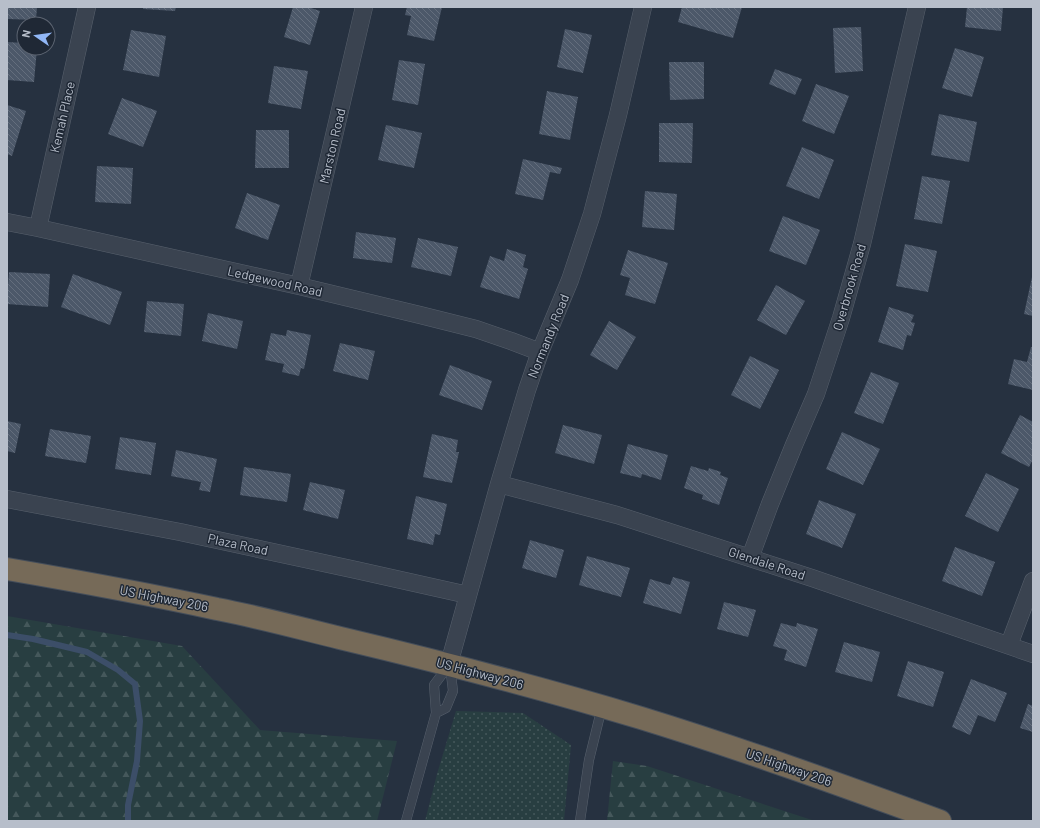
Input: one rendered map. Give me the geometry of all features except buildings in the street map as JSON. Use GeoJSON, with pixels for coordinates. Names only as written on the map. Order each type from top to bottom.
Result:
{"type":"FeatureCollection","features":[{"type":"Feature","properties":{"kind":"highway","name":"US Highway 206"},"geometry":{"type":"LineString","coordinates":[[7,569],[64,578],[218,609],[449,664],[642,718],[850,788],[940,821]]}},
{"type":"Feature","properties":{"kind":"street","name":"Kemah Place"},"geometry":{"type":"LineString","coordinates":[[38,228],[87,7]]}},
{"type":"Feature","properties":{"kind":"street","name":"Marston Road"},"geometry":{"type":"LineString","coordinates":[[299,286],[364,7]]}},
{"type":"Feature","properties":{"kind":"street","name":"Normandy Road"},"geometry":{"type":"LineString","coordinates":[[449,664],[527,390],[540,352],[570,280],[592,214],[618,115],[643,7]]}},
{"type":"Feature","properties":{"kind":"street","name":"Overbrook Road"},"geometry":{"type":"LineString","coordinates":[[750,558],[770,504],[816,394],[841,318],[862,244],[917,7]]}},
{"type":"Feature","properties":{"kind":"street","name":"Ledgewood Road"},"geometry":{"type":"LineString","coordinates":[[7,222],[299,286],[476,329],[540,352]]}},
{"type":"Feature","properties":{"kind":"street","name":"Glendale Road"},"geometry":{"type":"LineString","coordinates":[[499,484],[617,514],[812,578],[1033,654]]}},
{"type":"Feature","properties":{"kind":"street","name":"Plaza Road"},"geometry":{"type":"LineString","coordinates":[[7,499],[180,532],[468,595]]}},
{"type":"Feature","properties":{"kind":"street"},"geometry":{"type":"LineString","coordinates":[[1009,646],[1033,581]]}},
{"type":"Feature","properties":{"kind":"lane"},"geometry":{"type":"LineString","coordinates":[[406,821],[436,713],[434,685],[449,664]]}},
{"type":"Feature","properties":{"kind":"lane"},"geometry":{"type":"LineString","coordinates":[[436,713],[446,708],[453,691],[449,664]]}},
{"type":"Feature","properties":{"kind":"lane"},"geometry":{"type":"LineString","coordinates":[[580,821],[590,760],[602,707]]}},
{"type":"Feature","properties":{"kind":"green space"},"geometry":{"type":"Polygon","coordinates":[[[7,616],[182,646],[260,730],[397,741],[377,821],[7,821],[7,616]]]}},
{"type":"Feature","properties":{"kind":"green space"},"geometry":{"type":"Polygon","coordinates":[[[456,711],[523,713],[571,745],[564,821],[425,821],[456,711]]]}},
{"type":"Feature","properties":{"kind":"green space"},"geometry":{"type":"Polygon","coordinates":[[[613,761],[647,766],[815,821],[607,821],[613,761]]]}},
{"type":"Feature","properties":{"kind":"waterway"},"geometry":{"type":"LineString","coordinates":[[7,635],[33,639],[87,652],[118,670],[135,684],[140,721],[137,761],[128,805],[128,821]]}}]}
